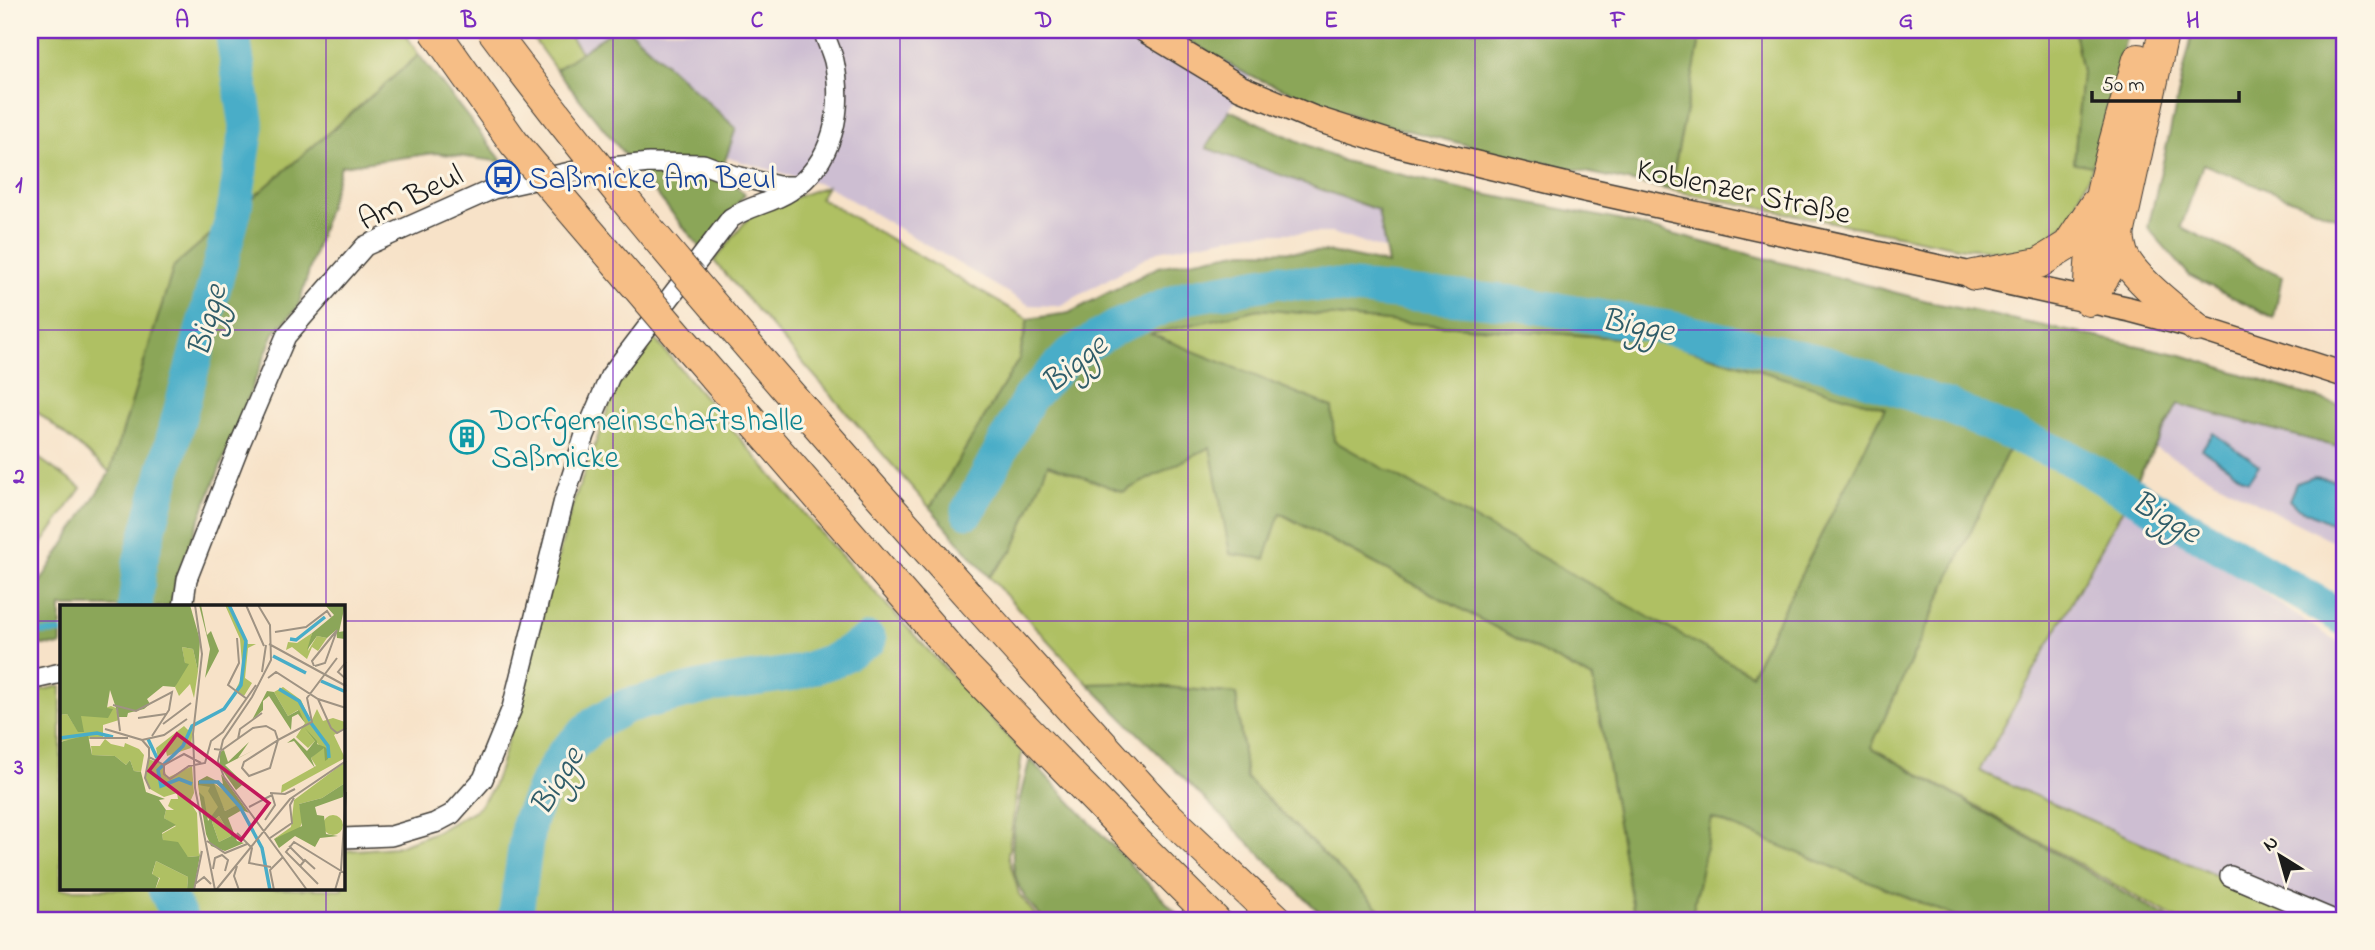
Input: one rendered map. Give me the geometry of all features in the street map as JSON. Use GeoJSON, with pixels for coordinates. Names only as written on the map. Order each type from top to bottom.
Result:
{"type":"FeatureCollection","features":[{"type":"Feature","properties":{"kind":"highway"},"geometry":{"type":"LineString","coordinates":[[434,30],[514,143],[964,666],[1215,920]]}},
{"type":"Feature","properties":{"kind":"highway"},"geometry":{"type":"LineString","coordinates":[[492,30],[546,103],[699,289],[878,495],[1165,813],[1278,920]]}},
{"type":"Feature","properties":{"kind":"highway"},"geometry":{"type":"LineString","coordinates":[[2089,302],[2089,265],[2103,192],[2146,30]]}},
{"type":"Feature","properties":{"kind":"highway"},"geometry":{"type":"LineString","coordinates":[[2089,302],[2107,272],[2119,235],[2164,30]]}},
{"type":"Feature","properties":{"kind":"highway"},"geometry":{"type":"LineString","coordinates":[[1974,275],[2039,263],[2068,245],[2103,192]]}},
{"type":"Feature","properties":{"kind":"highway"},"geometry":{"type":"LineString","coordinates":[[2119,235],[2123,254],[2130,266],[2164,302],[2196,327]]}},
{"type":"Feature","properties":{"kind":"main road","name":"Koblenzer Straße"},"geometry":{"type":"LineString","coordinates":[[1145,30],[1241,88],[1313,118],[1395,144],[2196,327],[2345,375]]}},
{"type":"Feature","properties":{"kind":"street"},"geometry":{"type":"LineString","coordinates":[[345,838],[391,836],[435,823],[452,814],[483,779],[512,708],[564,500],[585,435],[610,376],[731,218],[745,209],[789,192],[801,183],[827,150],[834,130],[838,102],[834,61],[823,30]]}},
{"type":"Feature","properties":{"kind":"street","name":"Am Beul"},"geometry":{"type":"LineString","coordinates":[[183,605],[187,579],[286,336],[365,246],[493,189],[575,171],[649,163],[703,164],[732,175],[778,186],[801,183]]}},
{"type":"Feature","properties":{"kind":"street"},"geometry":{"type":"LineString","coordinates":[[30,680],[58,673]]}},
{"type":"Feature","properties":{"kind":"street"},"geometry":{"type":"LineString","coordinates":[[2230,876],[2334,920]]}},
{"type":"Feature","properties":{"kind":"shaded area"},"geometry":{"type":"Polygon","coordinates":[[[565,30],[613,30],[582,53],[565,30]]]}},
{"type":"Feature","properties":{"kind":"shaded area"},"geometry":{"type":"Polygon","coordinates":[[[629,30],[1170,30],[1250,76],[1206,148],[1378,210],[1386,250],[1332,233],[1251,233],[1158,251],[1060,306],[1029,305],[827,186],[725,157],[736,127],[629,30]]]}},
{"type":"Feature","properties":{"kind":"shaded area"},"geometry":{"type":"Polygon","coordinates":[[[2177,404],[2345,449],[2345,547],[2155,448],[2177,404]]]}},
{"type":"Feature","properties":{"kind":"shaded area"},"geometry":{"type":"Polygon","coordinates":[[[2126,503],[2345,647],[2345,920],[2317,920],[1978,771],[2126,503]]]}},
{"type":"Feature","properties":{"kind":"green space"},"geometry":{"type":"Polygon","coordinates":[[[30,30],[403,30],[419,55],[174,266],[110,472],[30,406],[30,30]]]}},
{"type":"Feature","properties":{"kind":"green space"},"geometry":{"type":"Polygon","coordinates":[[[527,30],[565,30],[582,53],[556,70],[527,30]]]}},
{"type":"Feature","properties":{"kind":"green space"},"geometry":{"type":"Polygon","coordinates":[[[613,30],[629,30],[736,128],[721,173],[745,194],[701,249],[556,70],[613,30]]]}},
{"type":"Feature","properties":{"kind":"green space"},"geometry":{"type":"Polygon","coordinates":[[[1170,30],[1712,30],[1701,35],[1670,190],[1516,157],[1365,120],[1250,76],[1170,30]]]}},
{"type":"Feature","properties":{"kind":"green space"},"geometry":{"type":"Polygon","coordinates":[[[1712,30],[2074,30],[2082,72],[2074,162],[2093,166],[2071,217],[2054,234],[2025,253],[1963,248],[1670,190],[1701,34],[1712,30]]]}},
{"type":"Feature","properties":{"kind":"green space"},"geometry":{"type":"Polygon","coordinates":[[[2074,30],[2128,30],[2093,166],[2074,163],[2082,72],[2074,30]]]}},
{"type":"Feature","properties":{"kind":"green space"},"geometry":{"type":"Polygon","coordinates":[[[2193,30],[2345,30],[2345,221],[2203,164],[2181,227],[2282,276],[2274,318],[2190,276],[2148,228],[2193,30]]]}},
{"type":"Feature","properties":{"kind":"green space"},"geometry":{"type":"Polygon","coordinates":[[[419,55],[503,162],[435,153],[341,166],[298,307],[274,333],[176,578],[171,605],[60,605],[60,646],[30,644],[30,598],[110,472],[174,266],[419,55]]]}},
{"type":"Feature","properties":{"kind":"green space"},"geometry":{"type":"Polygon","coordinates":[[[1229,110],[1343,161],[1483,194],[1619,220],[1939,304],[2182,355],[2345,407],[2345,449],[2178,404],[2137,480],[2016,429],[1871,747],[2171,920],[1964,920],[1712,818],[1691,920],[1635,920],[1593,679],[1280,513],[1265,559],[1230,554],[1210,447],[1123,492],[1048,464],[1013,550],[989,577],[930,508],[1019,359],[1028,319],[1069,313],[1158,267],[1244,251],[1330,252],[1388,264],[1378,210],[1206,148],[1229,110]],[[1259,309],[1151,334],[1332,407],[1334,441],[1751,674],[1885,408],[1660,341],[1259,309]]]}},
{"type":"Feature","properties":{"kind":"green space"},"geometry":{"type":"Polygon","coordinates":[[[827,186],[820,198],[1028,319],[1019,359],[930,508],[714,261],[753,212],[827,186]]]}},
{"type":"Feature","properties":{"kind":"green space"},"geometry":{"type":"Polygon","coordinates":[[[1259,309],[1660,341],[1885,408],[1751,675],[1334,441],[1150,333],[1259,309]]]}},
{"type":"Feature","properties":{"kind":"green space"},"geometry":{"type":"Polygon","coordinates":[[[654,338],[826,539],[1022,752],[1008,856],[1019,894],[1039,920],[30,920],[30,692],[60,686],[60,890],[345,890],[345,851],[395,847],[438,831],[478,808],[492,789],[500,767],[573,503],[618,383],[654,338]]]}},
{"type":"Feature","properties":{"kind":"green space"},"geometry":{"type":"Polygon","coordinates":[[[1210,446],[1279,513],[1593,679],[1635,920],[1391,920],[1246,778],[1236,694],[1127,683],[1088,684],[989,577],[1013,550],[1048,463],[1123,492],[1210,446]]]}},
{"type":"Feature","properties":{"kind":"green space"},"geometry":{"type":"Polygon","coordinates":[[[2010,446],[2066,467],[2126,503],[1979,771],[2317,920],[2178,920],[1871,747],[2010,446]]]}},
{"type":"Feature","properties":{"kind":"green space"},"geometry":{"type":"Polygon","coordinates":[[[30,452],[81,488],[30,561],[30,452]]]}},
{"type":"Feature","properties":{"kind":"green space"},"geometry":{"type":"Polygon","coordinates":[[[1127,683],[1236,694],[1246,778],[1391,920],[1327,920],[1088,684],[1127,683]]]}},
{"type":"Feature","properties":{"kind":"green space"},"geometry":{"type":"Polygon","coordinates":[[[1030,759],[1183,920],[1044,920],[1023,894],[1013,863],[1014,827],[1030,759]]]}},
{"type":"Feature","properties":{"kind":"green space"},"geometry":{"type":"Polygon","coordinates":[[[1712,818],[1964,920],[1691,920],[1712,818]]]}},
{"type":"Feature","properties":{"kind":"water"},"geometry":{"type":"Polygon","coordinates":[[[2213,433],[2259,465],[2248,481],[2202,449],[2213,433]]]}},
{"type":"Feature","properties":{"kind":"water"},"geometry":{"type":"Polygon","coordinates":[[[2314,477],[2340,481],[2345,485],[2345,530],[2296,507],[2289,500],[2296,483],[2314,477]]]}},
{"type":"Feature","properties":{"kind":"waterway","name":"Bigge"},"geometry":{"type":"LineString","coordinates":[[135,605],[140,562],[234,212],[247,127],[232,30]]}},
{"type":"Feature","properties":{"kind":"waterway","name":"Bigge"},"geometry":{"type":"LineString","coordinates":[[968,511],[1029,398],[1071,354],[1116,327],[1187,297],[1278,281],[1514,303],[1674,329],[1824,363],[1949,407],[2069,458],[2345,619]]}},
{"type":"Feature","properties":{"kind":"waterway"},"geometry":{"type":"LineString","coordinates":[[30,633],[60,632]]}},
{"type":"Feature","properties":{"kind":"waterway","name":"Bigge"},"geometry":{"type":"LineString","coordinates":[[515,920],[529,821],[545,785],[564,753],[594,724],[626,706],[713,685],[796,673],[835,660],[869,640]]}},
{"type":"Feature","properties":{"kind":"waterway","name":"Bigge"},"geometry":{"type":"LineString","coordinates":[[166,890],[181,920]]}},
{"type":"Feature","properties":{"kind":"place","name":"Saßmicke Am Beul"},"geometry":{"type":"Point","coordinates":[503,177]}},
{"type":"Feature","properties":{"kind":"place","name":"Dorfgemeinschaftshalle Saßmicke"},"geometry":{"type":"Point","coordinates":[467,437]}}]}
